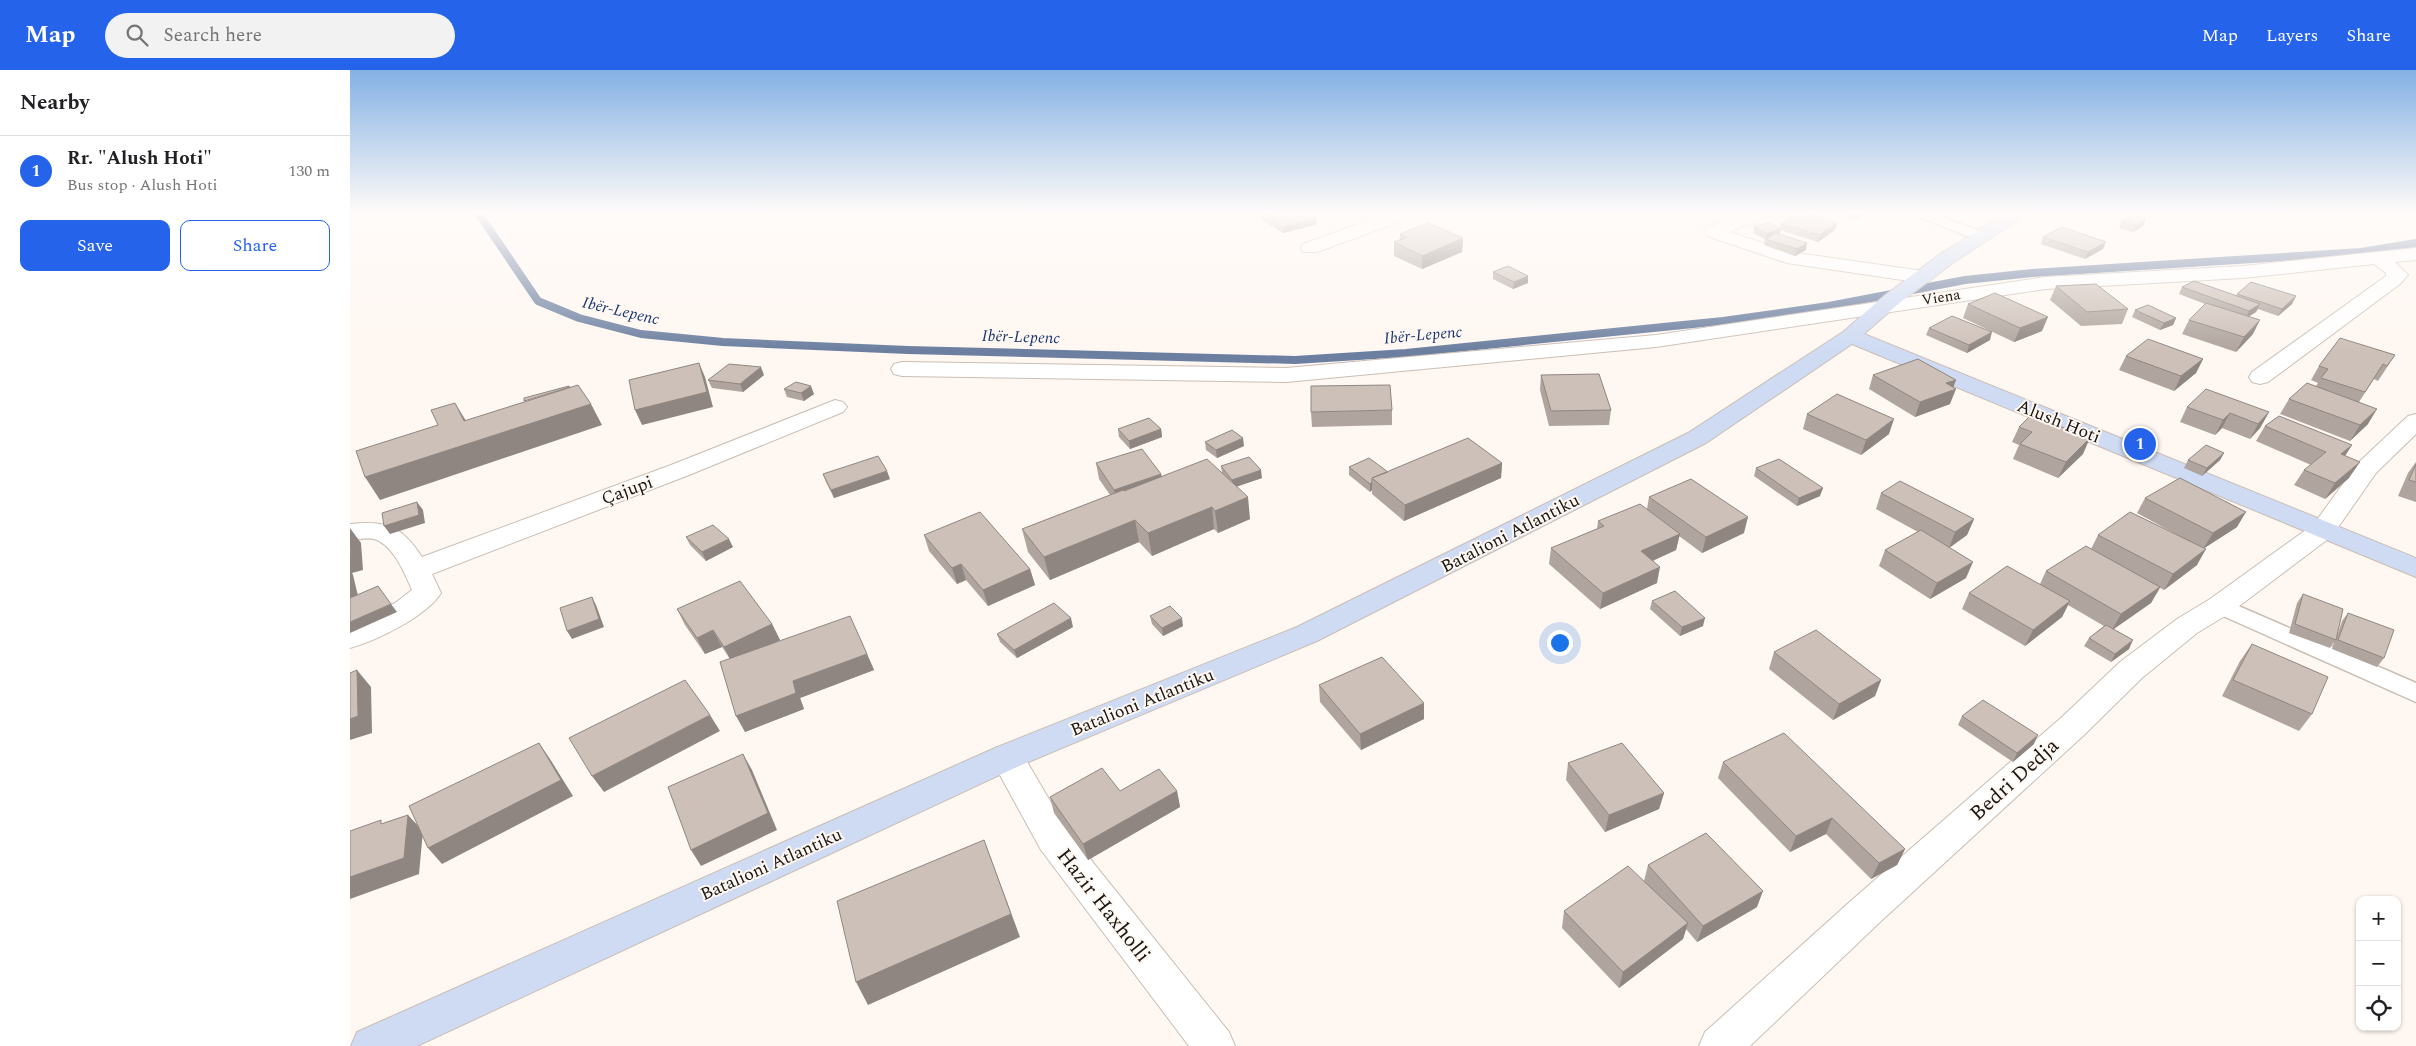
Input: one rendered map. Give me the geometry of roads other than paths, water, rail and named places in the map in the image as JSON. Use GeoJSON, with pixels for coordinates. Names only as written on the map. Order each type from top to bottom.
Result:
{"type":"FeatureCollection","features":[{"type":"Feature","properties":{"kind":"street"},"geometry":{"type":"LineString","coordinates":[[1804,260],[1923,277]]}},
{"type":"Feature","properties":{"kind":"street","name":"Batalioni Atlantiku"},"geometry":{"type":"LineString","coordinates":[[372,1046],[1007,757],[1316,630],[1697,438],[1850,336],[1888,303],[1947,260]]}},
{"type":"Feature","properties":{"kind":"street","name":"Viena"},"geometry":{"type":"LineString","coordinates":[[1888,303],[2046,283],[2244,272],[2373,260]]}},
{"type":"Feature","properties":{"kind":"street"},"geometry":{"type":"LineString","coordinates":[[2260,377],[2398,275],[2380,260]]}},
{"type":"Feature","properties":{"kind":"street","name":"Batalioni Atlantiku"},"geometry":{"type":"LineString","coordinates":[[902,369],[1286,375],[1656,341],[1732,331],[1888,303]]}},
{"type":"Feature","properties":{"kind":"street","name":"Alush Hoti"},"geometry":{"type":"LineString","coordinates":[[1850,336],[2416,568]]}},
{"type":"Feature","properties":{"kind":"street","name":"Çajupi"},"geometry":{"type":"LineString","coordinates":[[422,581],[502,537],[680,470],[835,407]]}},
{"type":"Feature","properties":{"kind":"street"},"geometry":{"type":"LineString","coordinates":[[2323,530],[2367,468],[2416,421]]}},
{"type":"Feature","properties":{"kind":"street"},"geometry":{"type":"LineString","coordinates":[[350,532],[366,530],[383,532],[394,540],[422,581],[405,610],[350,638]]}},
{"type":"Feature","properties":{"kind":"street","name":"Bedri Dedja"},"geometry":{"type":"LineString","coordinates":[[1720,1046],[1866,911],[2073,726],[2130,670],[2187,626],[2220,606],[2323,530]]}},
{"type":"Feature","properties":{"kind":"street","name":"Hazir Haxholli"},"geometry":{"type":"LineString","coordinates":[[1007,757],[1054,840],[1214,1046]]}},
{"type":"Feature","properties":{"kind":"lane"},"geometry":{"type":"LineString","coordinates":[[2220,606],[2416,692]]}},
{"type":"Feature","properties":{"kind":"waterway","name":"Ibër-Lepenc"},"geometry":{"type":"LineString","coordinates":[[510,260],[538,301],[579,318],[641,334],[723,342],[908,350],[1295,360],[1406,353],[1723,321],[1829,306],[1965,280],[2032,273],[2243,260]]}},
{"type":"Feature","properties":{"kind":"place","name":"Rr. \"Alush Hoti\""},"geometry":{"type":"Point","coordinates":[2140,444]}}]}
